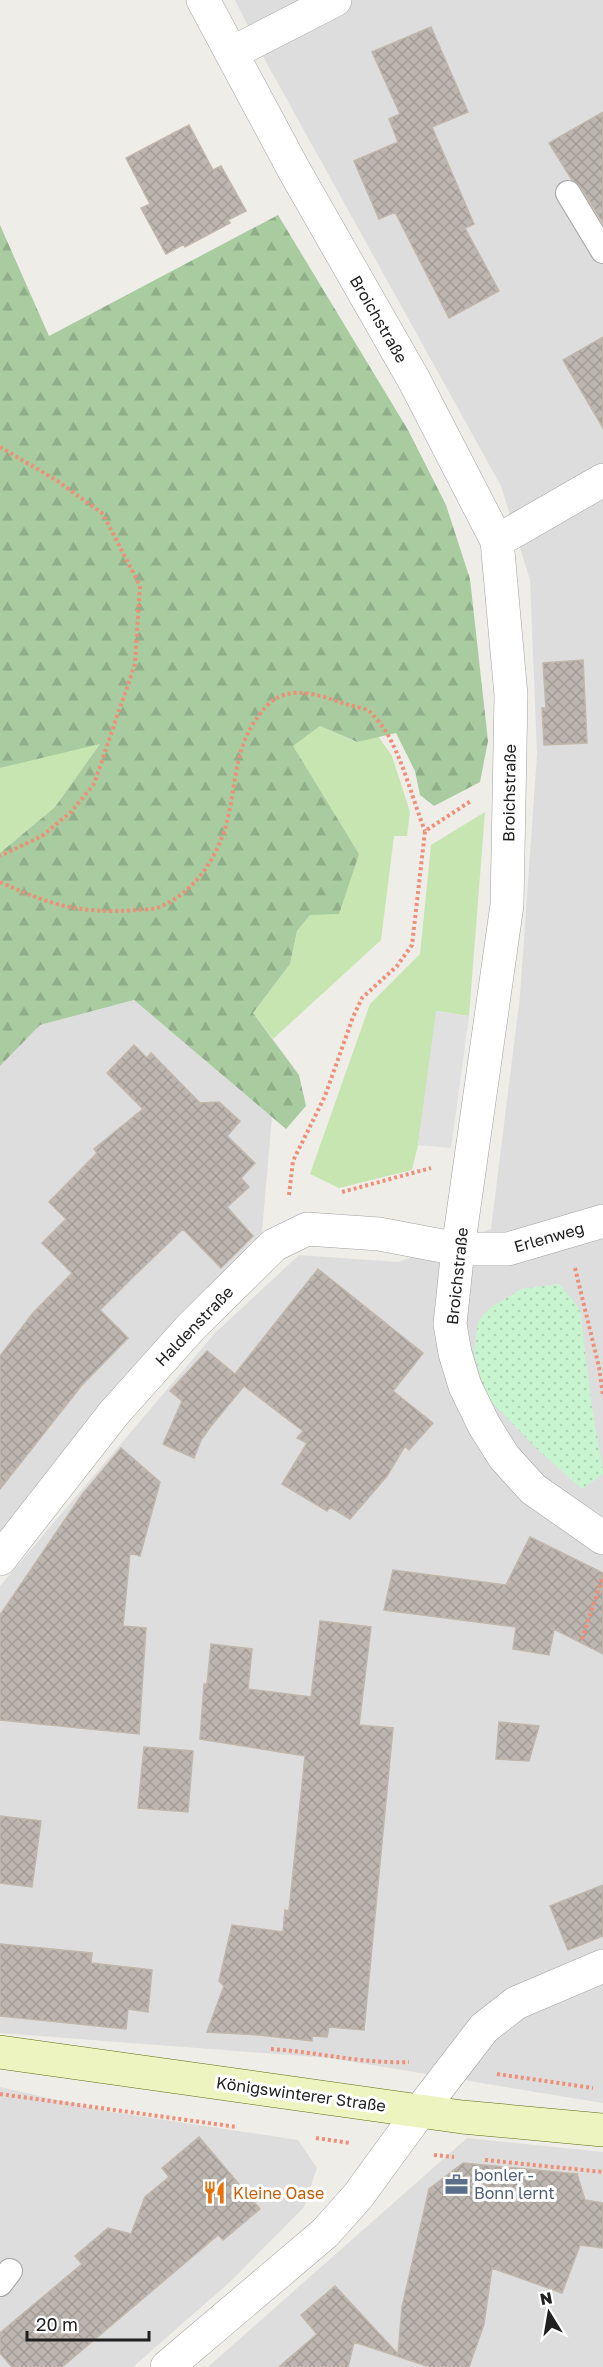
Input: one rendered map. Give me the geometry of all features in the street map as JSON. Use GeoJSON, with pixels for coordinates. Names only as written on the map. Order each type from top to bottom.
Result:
{"type":"FeatureCollection","features":[{"type":"Feature","properties":{"kind":"main road","name":"Königswinterer Straße"},"geometry":{"type":"LineString","coordinates":[[0,2052],[420,2111],[603,2130]]}},
{"type":"Feature","properties":{"kind":"street","name":"Broichstraße"},"geometry":{"type":"LineString","coordinates":[[203,0],[294,170],[414,380],[496,541],[511,695],[507,905],[458,1250],[450,1324],[455,1353],[465,1386],[484,1425],[504,1457],[533,1489],[603,1538]]}},
{"type":"Feature","properties":{"kind":"street"},"geometry":{"type":"LineString","coordinates":[[232,53],[335,0]]}},
{"type":"Feature","properties":{"kind":"street"},"geometry":{"type":"LineString","coordinates":[[496,541],[603,480]]}},
{"type":"Feature","properties":{"kind":"street","name":"Erlenweg"},"geometry":{"type":"LineString","coordinates":[[458,1250],[508,1249],[603,1221]]}},
{"type":"Feature","properties":{"kind":"street","name":"Haldenstraße"},"geometry":{"type":"LineString","coordinates":[[0,1559],[114,1413],[191,1327],[274,1245],[307,1229],[379,1234],[458,1250]]}},
{"type":"Feature","properties":{"kind":"street"},"geometry":{"type":"LineString","coordinates":[[167,2367],[325,2233],[358,2196],[484,2028],[516,2003],[603,1966]]}},
{"type":"Feature","properties":{"kind":"lane"},"geometry":{"type":"LineString","coordinates":[[568,193],[603,251]]}},
{"type":"Feature","properties":{"kind":"path"},"geometry":{"type":"LineString","coordinates":[[0,447],[56,480],[103,514],[140,586],[135,664],[94,784],[71,812],[42,836],[0,856]]}},
{"type":"Feature","properties":{"kind":"path"},"geometry":{"type":"LineString","coordinates":[[0,882],[36,899],[70,909],[160,908],[183,894],[201,876],[215,854],[225,830],[239,755],[259,714],[275,699],[293,693],[320,695],[369,711],[384,729],[400,759],[425,831],[412,945],[397,966],[362,998],[353,1017],[325,1096],[292,1161],[288,1199],[298,1197]]}},
{"type":"Feature","properties":{"kind":"path"},"geometry":{"type":"LineString","coordinates":[[425,831],[509,777]]}},
{"type":"Feature","properties":{"kind":"path"},"geometry":{"type":"LineString","coordinates":[[337,1193],[471,1157]]}},
{"type":"Feature","properties":{"kind":"path"},"geometry":{"type":"LineString","coordinates":[[558,1236],[578,1273],[603,1395]]}},
{"type":"Feature","properties":{"kind":"path"},"geometry":{"type":"LineString","coordinates":[[582,1639],[603,1576]]}},
{"type":"Feature","properties":{"kind":"shaded area"},"geometry":{"type":"Polygon","coordinates":[[[235,0],[603,0],[603,2103],[329,2058],[0,2033],[0,1586],[215,1333],[299,1255],[398,1262],[491,1229],[520,996],[537,754],[530,580],[501,486],[265,60],[235,0]]]}},
{"type":"Feature","properties":{"kind":"shaded area"},"geometry":{"type":"Polygon","coordinates":[[[134,1000],[272,1117],[261,1243],[0,1543],[0,1066],[40,1025],[134,1000]]]}},
{"type":"Feature","properties":{"kind":"shaded area"},"geometry":{"type":"Polygon","coordinates":[[[436,1011],[469,1016],[451,1148],[418,1145],[436,1011]]]}},
{"type":"Feature","properties":{"kind":"shaded area"},"geometry":{"type":"Polygon","coordinates":[[[0,2087],[106,2111],[298,2140],[317,2168],[304,2207],[232,2280],[133,2367],[0,2367],[0,2087]]]}},
{"type":"Feature","properties":{"kind":"shaded area"},"geometry":{"type":"Polygon","coordinates":[[[467,2138],[603,2152],[603,2367],[208,2367],[467,2138]]]}},
{"type":"Feature","properties":{"kind":"green space"},"geometry":{"type":"Polygon","coordinates":[[[278,215],[408,430],[446,505],[470,579],[488,741],[480,782],[434,806],[420,795],[415,771],[396,733],[357,742],[320,726],[293,746],[359,854],[339,914],[310,915],[297,931],[290,964],[253,1013],[299,1075],[306,1106],[286,1129],[134,1000],[40,1025],[0,1066],[0,853],[55,807],[100,744],[0,768],[0,225],[49,336],[278,215]]]}},
{"type":"Feature","properties":{"kind":"green space"},"geometry":{"type":"Polygon","coordinates":[[[320,726],[356,742],[378,736],[392,756],[410,812],[407,836],[394,836],[381,940],[273,1039],[253,1013],[290,964],[297,931],[359,854],[292,746],[320,726]]]}},
{"type":"Feature","properties":{"kind":"green space"},"geometry":{"type":"Polygon","coordinates":[[[101,743],[55,807],[0,853],[0,768],[101,743]]]}},
{"type":"Feature","properties":{"kind":"green space"},"geometry":{"type":"Polygon","coordinates":[[[485,812],[469,1016],[437,1011],[418,1145],[412,1170],[339,1188],[310,1174],[370,1004],[420,954],[431,845],[485,812]]]}},
{"type":"Feature","properties":{"kind":"green space"},"geometry":{"type":"Polygon","coordinates":[[[559,1284],[580,1309],[592,1408],[603,1470],[603,1474],[582,1489],[536,1448],[486,1396],[474,1352],[478,1322],[490,1308],[521,1289],[559,1284]]]}},
{"type":"Feature","properties":{"kind":"building"},"geometry":{"type":"Polygon","coordinates":[[[431,27],[468,112],[432,127],[474,224],[465,228],[499,291],[449,318],[395,212],[379,219],[354,161],[398,142],[389,119],[400,114],[372,52],[431,27]]]}},
{"type":"Feature","properties":{"kind":"building"},"geometry":{"type":"Polygon","coordinates":[[[603,112],[603,223],[549,143],[603,112]]]}},
{"type":"Feature","properties":{"kind":"building"},"geometry":{"type":"Polygon","coordinates":[[[189,125],[213,170],[221,166],[246,211],[228,220],[230,223],[185,247],[184,244],[166,254],[141,208],[150,204],[126,158],[189,125]]]}},
{"type":"Feature","properties":{"kind":"building"},"geometry":{"type":"Polygon","coordinates":[[[603,337],[603,428],[563,360],[603,337]]]}},
{"type":"Feature","properties":{"kind":"building"},"geometry":{"type":"Polygon","coordinates":[[[583,660],[587,743],[544,745],[542,708],[546,708],[543,663],[583,660]]]}},
{"type":"Feature","properties":{"kind":"building"},"geometry":{"type":"Polygon","coordinates":[[[134,1045],[147,1058],[151,1053],[200,1103],[219,1102],[240,1121],[227,1136],[255,1163],[241,1178],[249,1187],[227,1207],[253,1236],[221,1268],[183,1229],[100,1310],[128,1338],[82,1385],[0,1489],[0,1356],[33,1313],[72,1273],[42,1243],[66,1219],[49,1202],[97,1153],[94,1149],[143,1109],[107,1073],[134,1045]]]}},
{"type":"Feature","properties":{"kind":"building"},"geometry":{"type":"Polygon","coordinates":[[[318,1269],[423,1353],[393,1391],[433,1423],[409,1450],[405,1446],[387,1476],[350,1519],[330,1507],[327,1511],[282,1484],[307,1443],[297,1438],[303,1431],[244,1386],[201,1440],[194,1458],[163,1444],[182,1401],[170,1391],[207,1351],[235,1374],[318,1269]]]}},
{"type":"Feature","properties":{"kind":"building"},"geometry":{"type":"Polygon","coordinates":[[[121,1448],[160,1482],[140,1556],[130,1553],[123,1626],[146,1628],[139,1734],[0,1720],[0,1615],[81,1496],[121,1448]]]}},
{"type":"Feature","properties":{"kind":"building"},"geometry":{"type":"Polygon","coordinates":[[[530,1537],[603,1573],[603,1654],[554,1629],[549,1655],[513,1649],[516,1627],[384,1610],[393,1570],[506,1585],[530,1537]]]}},
{"type":"Feature","properties":{"kind":"building"},"geometry":{"type":"Polygon","coordinates":[[[320,1621],[371,1627],[359,1725],[393,1728],[364,2030],[329,2027],[327,2037],[312,2036],[312,2041],[207,2032],[224,1986],[219,1981],[232,1925],[283,1932],[285,1910],[289,1911],[305,1756],[200,1739],[204,1684],[207,1684],[211,1644],[252,1649],[248,1689],[311,1697],[320,1621]]]}},
{"type":"Feature","properties":{"kind":"building"},"geometry":{"type":"Polygon","coordinates":[[[499,1722],[539,1726],[529,1761],[496,1759],[499,1722]]]}},
{"type":"Feature","properties":{"kind":"building"},"geometry":{"type":"Polygon","coordinates":[[[144,1747],[193,1751],[188,1812],[138,1808],[144,1747]]]}},
{"type":"Feature","properties":{"kind":"building"},"geometry":{"type":"Polygon","coordinates":[[[0,1816],[41,1821],[32,1887],[0,1883],[0,1816]]]}},
{"type":"Feature","properties":{"kind":"building"},"geometry":{"type":"Polygon","coordinates":[[[603,1885],[603,1936],[568,1950],[550,1906],[603,1885]]]}},
{"type":"Feature","properties":{"kind":"building"},"geometry":{"type":"Polygon","coordinates":[[[0,1944],[92,1953],[91,1963],[152,1970],[148,2012],[128,2009],[126,2029],[0,2016],[0,1944]]]}},
{"type":"Feature","properties":{"kind":"building"},"geometry":{"type":"Polygon","coordinates":[[[199,2137],[260,2209],[223,2240],[218,2235],[62,2367],[12,2367],[0,2353],[0,2333],[82,2264],[75,2256],[108,2228],[131,2234],[145,2197],[169,2177],[162,2168],[199,2137]]]}},
{"type":"Feature","properties":{"kind":"building"},"geometry":{"type":"Polygon","coordinates":[[[463,2163],[577,2174],[585,2200],[603,2203],[603,2248],[580,2245],[562,2293],[492,2268],[484,2324],[469,2367],[430,2367],[354,2342],[348,2367],[279,2367],[317,2334],[301,2315],[335,2286],[398,2354],[402,2307],[429,2189],[463,2163]]]}},
{"type":"Feature","properties":{"kind":"place","name":"bonler - Bonn lernt"},"geometry":{"type":"Point","coordinates":[456,2184]}},
{"type":"Feature","properties":{"kind":"place","name":"Kleine Oase"},"geometry":{"type":"Point","coordinates":[215,2193]}}]}
